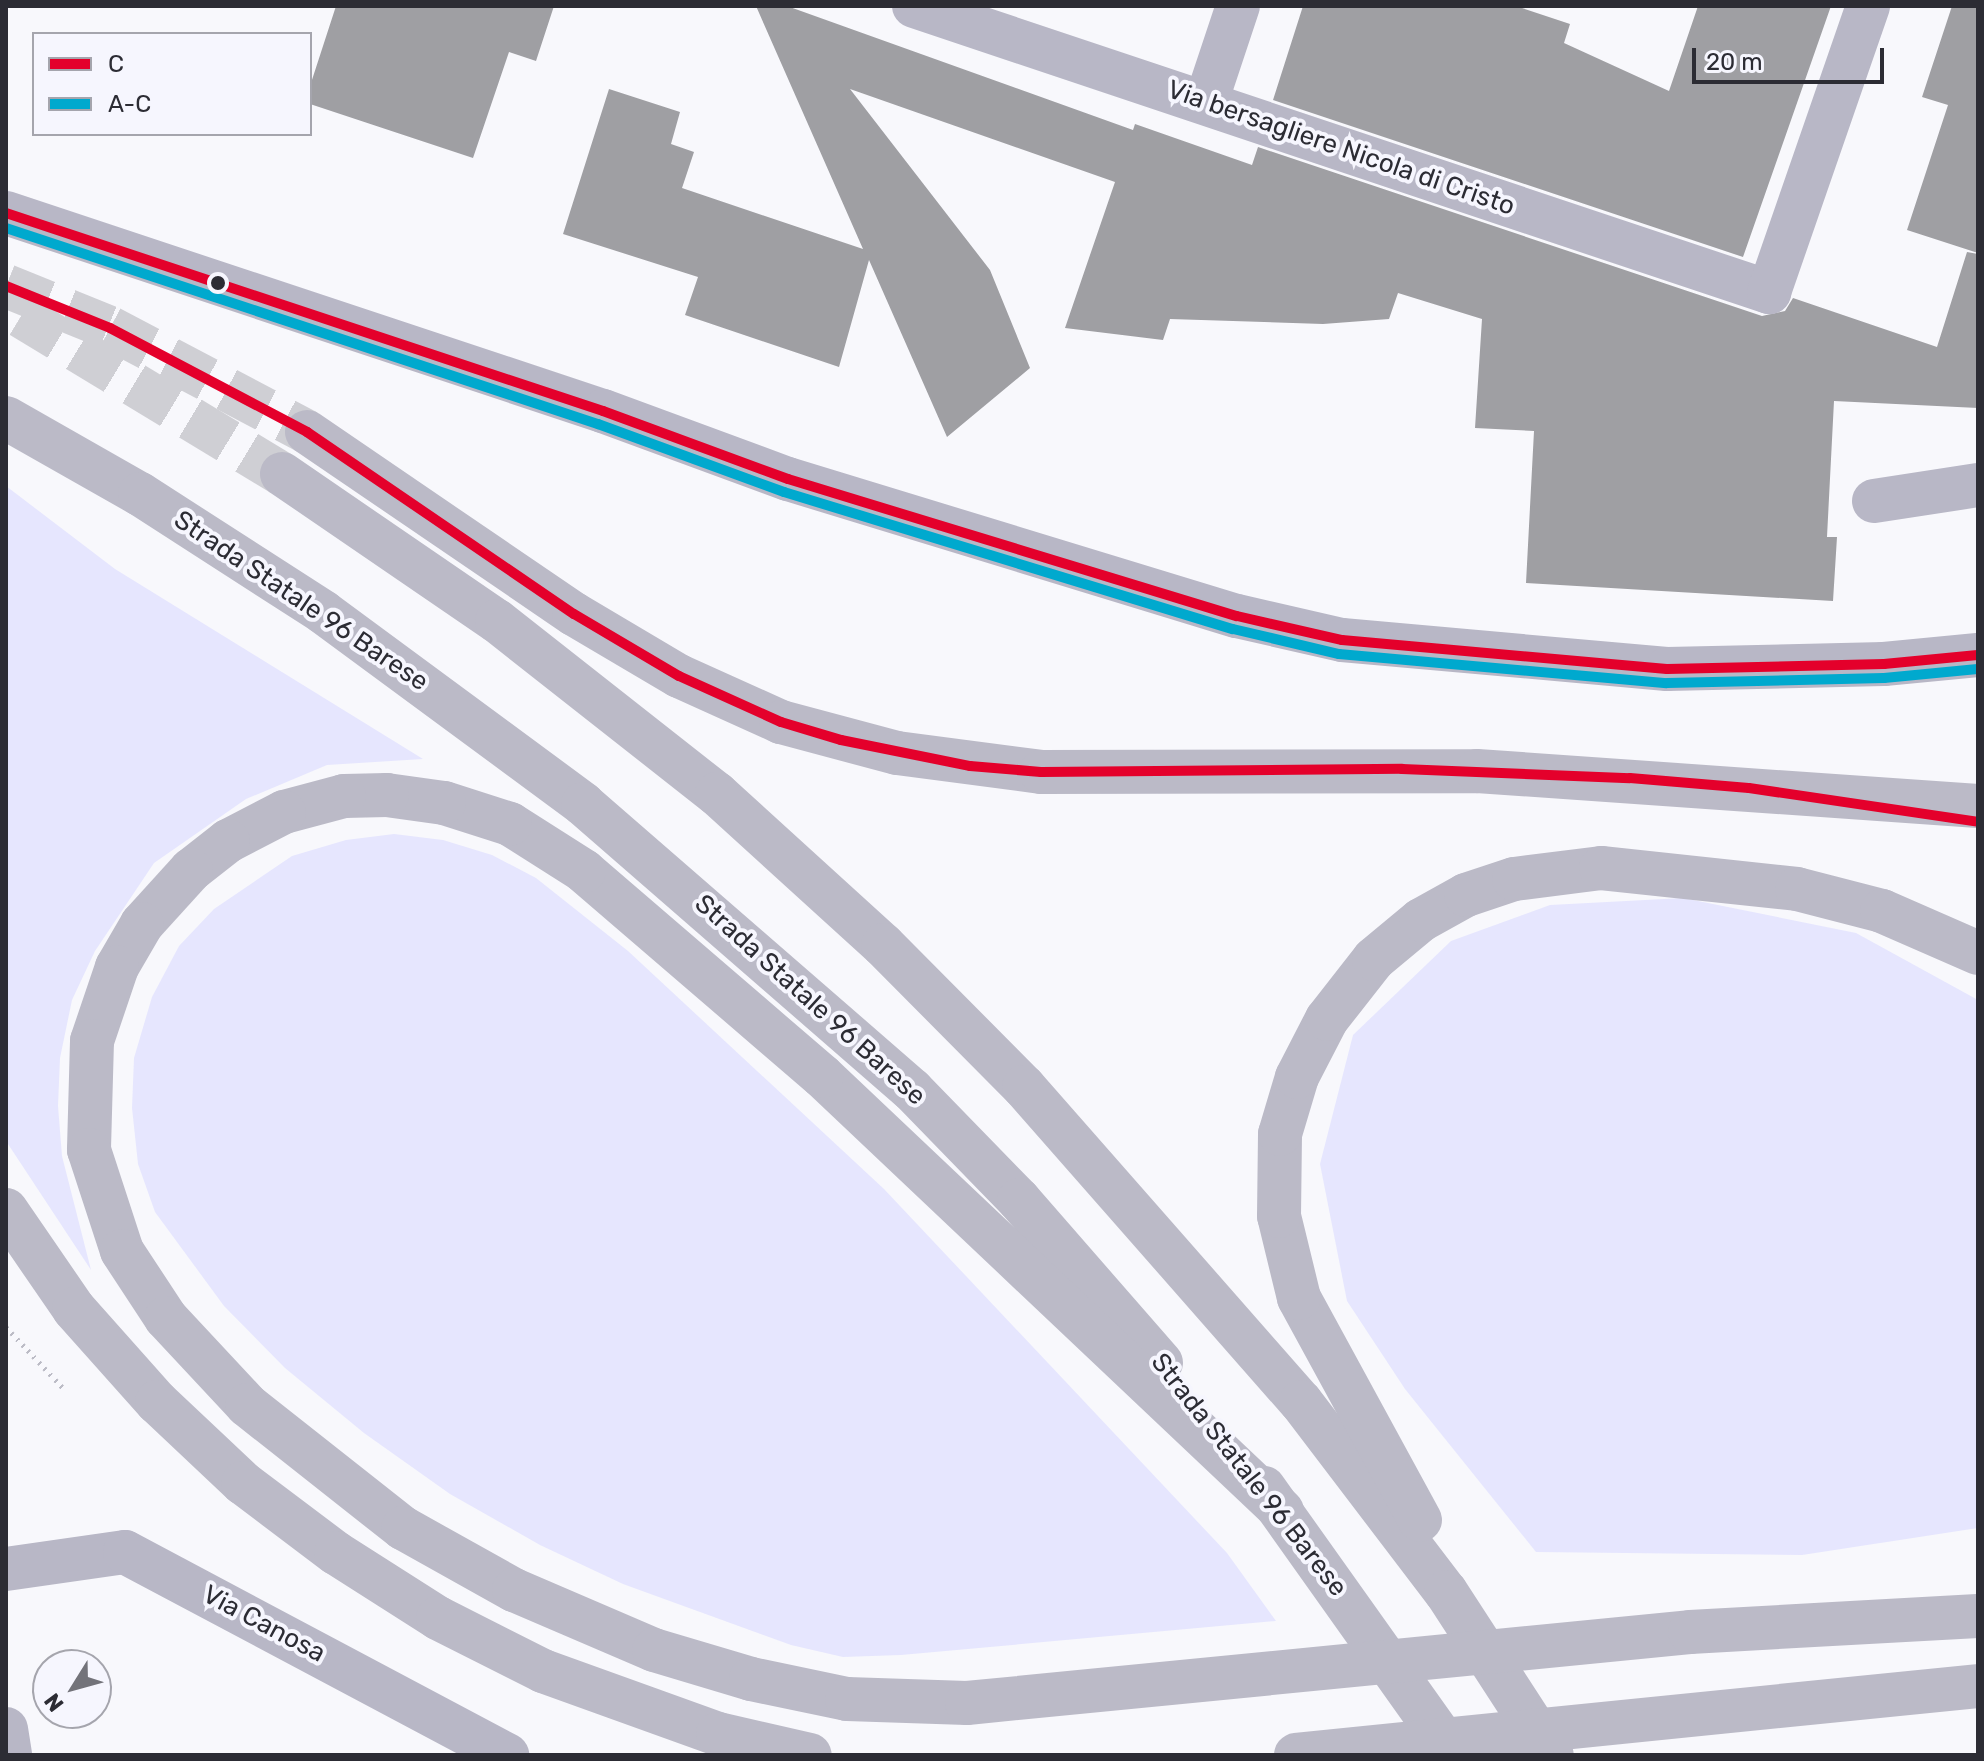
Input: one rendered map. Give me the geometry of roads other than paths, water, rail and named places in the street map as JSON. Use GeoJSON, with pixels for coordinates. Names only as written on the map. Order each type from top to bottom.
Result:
{"type":"FeatureCollection","features":[{"type":"Feature","properties":{"kind":"main road","name":"Strada Statale 96 Barese"},"geometry":{"type":"LineString","coordinates":[[6,418],[178,518],[392,659],[675,879],[846,1028],[980,1160],[1106,1298],[1282,1511],[1454,1755]]}},
{"type":"Feature","properties":{"kind":"main road"},"geometry":{"type":"LineString","coordinates":[[307,432],[626,647],[731,701],[841,740],[970,766],[1041,772],[1402,769],[1749,788],[1978,806]]}},
{"type":"Feature","properties":{"kind":"main road"},"geometry":{"type":"LineString","coordinates":[[282,474],[497,621],[717,794],[883,945],[1024,1087],[1301,1402],[1446,1592],[1553,1755]]}},
{"type":"Feature","properties":{"kind":"main road"},"geometry":{"type":"LineString","coordinates":[[1749,788],[1978,822]]}},
{"type":"Feature","properties":{"kind":"main road"},"geometry":{"type":"LineString","coordinates":[[1282,1511],[787,1045],[584,871],[510,824],[410,796],[367,794],[302,805],[219,847],[174,886],[142,924],[117,967],[92,1041],[87,1116],[100,1196],[128,1263],[189,1348],[338,1482],[413,1534],[562,1613],[654,1650],[751,1679],[847,1699],[928,1704],[1154,1688],[1778,1624],[1978,1616]]}},
{"type":"Feature","properties":{"kind":"main road"},"geometry":{"type":"LineString","coordinates":[[1553,1755],[1317,1336],[1290,1273],[1279,1216],[1280,1134],[1316,1036],[1357,978],[1421,920],[1489,886],[1540,874],[1637,869],[1797,889],[1882,911],[1978,953]]}},
{"type":"Feature","properties":{"kind":"main road"},"geometry":{"type":"LineString","coordinates":[[6,1210],[74,1309],[157,1402],[243,1483],[336,1553],[438,1618],[543,1671],[703,1729],[810,1755]]}},
{"type":"Feature","properties":{"kind":"main road"},"geometry":{"type":"LineString","coordinates":[[1778,1624],[1978,1585]]}},
{"type":"Feature","properties":{"kind":"main road"},"geometry":{"type":"LineString","coordinates":[[1296,1755],[1978,1686]]}},
{"type":"Feature","properties":{"kind":"street","name":"Via bersagliere Nicola di Cristo"},"geometry":{"type":"LineString","coordinates":[[914,6],[1769,292],[1868,6]]}},
{"type":"Feature","properties":{"kind":"street"},"geometry":{"type":"LineString","coordinates":[[1206,102],[1238,6]]}},
{"type":"Feature","properties":{"kind":"street"},"geometry":{"type":"LineString","coordinates":[[6,213],[603,411],[788,479],[1237,616],[1327,637],[1667,669],[1884,664],[1978,655]]}},
{"type":"Feature","properties":{"kind":"street"},"geometry":{"type":"LineString","coordinates":[[1874,501],[1978,485]]}},
{"type":"Feature","properties":{"kind":"street","name":"Via Canosa"},"geometry":{"type":"LineString","coordinates":[[6,1569],[125,1552],[507,1755]]}},
{"type":"Feature","properties":{"kind":"street"},"geometry":{"type":"LineString","coordinates":[[6,1729],[10,1755]]}},
{"type":"Feature","properties":{"kind":"tunnel"},"geometry":{"type":"LineString","coordinates":[[6,286],[110,328],[307,432]]}},
{"type":"Feature","properties":{"kind":"tunnel"},"geometry":{"type":"LineString","coordinates":[[21,316],[282,474]]}}]}
